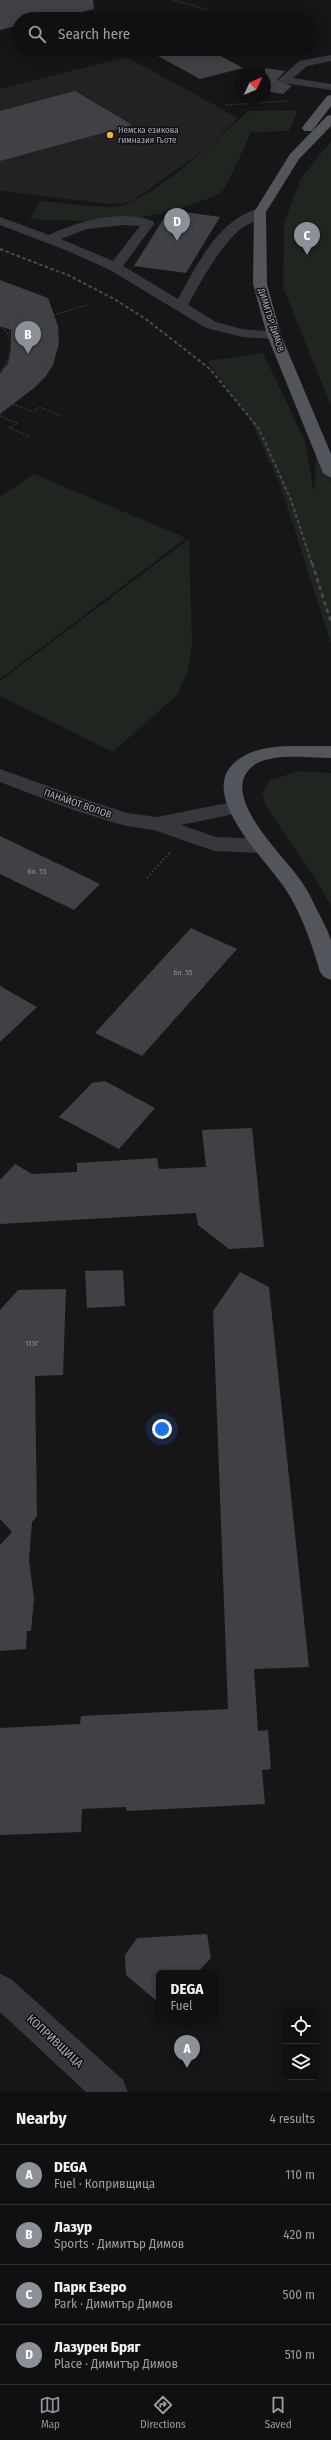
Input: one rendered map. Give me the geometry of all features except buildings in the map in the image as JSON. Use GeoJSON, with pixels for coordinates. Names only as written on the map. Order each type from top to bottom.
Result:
{"type":"FeatureCollection","features":[{"type":"Feature","properties":{"kind":"main road","name":"ДИМИТЪР ДИМОВ"},"geometry":{"type":"LineString","coordinates":[[303,146],[304,134],[331,98]]}},
{"type":"Feature","properties":{"kind":"main road","name":"ДИМИТЪР ДИМОВ"},"geometry":{"type":"LineString","coordinates":[[331,119],[303,146],[278,180],[260,212],[260,284],[274,335],[331,473]]}},
{"type":"Feature","properties":{"kind":"main road"},"geometry":{"type":"LineString","coordinates":[[331,752],[267,754],[247,762],[235,775],[231,788],[237,807],[262,846],[293,884],[325,950],[331,972]]}},
{"type":"Feature","properties":{"kind":"street"},"geometry":{"type":"LineString","coordinates":[[331,58],[303,62],[284,80],[331,87]]}},
{"type":"Feature","properties":{"kind":"street"},"geometry":{"type":"LineString","coordinates":[[181,306],[225,234],[244,217],[260,212]]}},
{"type":"Feature","properties":{"kind":"street"},"geometry":{"type":"LineString","coordinates":[[0,221],[51,239],[115,267],[211,325],[224,330],[256,335],[274,335]]}},
{"type":"Feature","properties":{"kind":"street"},"geometry":{"type":"LineString","coordinates":[[51,239],[72,229],[87,225],[132,221],[148,224],[115,267]]}},
{"type":"Feature","properties":{"kind":"street","name":"ПАНАЙОТ ВОЛОВ"},"geometry":{"type":"LineString","coordinates":[[0,775],[83,806],[126,819],[158,824],[214,844],[262,846]]}},
{"type":"Feature","properties":{"kind":"street","name":"ПАНАЙОТ ВОЛОВ"},"geometry":{"type":"LineString","coordinates":[[158,824],[237,807]]}},
{"type":"Feature","properties":{"kind":"street","name":"КОПРИВЩИЦА"},"geometry":{"type":"LineString","coordinates":[[0,1990],[111,2092]]}},
{"type":"Feature","properties":{"kind":"path"},"geometry":{"type":"LineString","coordinates":[[173,0],[208,10]]}},
{"type":"Feature","properties":{"kind":"path"},"geometry":{"type":"LineString","coordinates":[[226,105],[294,100]]}},
{"type":"Feature","properties":{"kind":"path"},"geometry":{"type":"LineString","coordinates":[[0,290],[40,304],[1,326],[8,332],[11,338],[8,363],[0,374]]}},
{"type":"Feature","properties":{"kind":"path"},"geometry":{"type":"LineString","coordinates":[[54,315],[87,305]]}},
{"type":"Feature","properties":{"kind":"path"},"geometry":{"type":"LineString","coordinates":[[0,409],[33,385],[48,365],[55,342],[54,327],[8,332]]}},
{"type":"Feature","properties":{"kind":"path"},"geometry":{"type":"LineString","coordinates":[[8,363],[48,365]]}},
{"type":"Feature","properties":{"kind":"path"},"geometry":{"type":"LineString","coordinates":[[0,399],[33,412],[40,408],[60,416]]}},
{"type":"Feature","properties":{"kind":"path"},"geometry":{"type":"LineString","coordinates":[[0,416],[17,423],[9,428],[30,437]]}},
{"type":"Feature","properties":{"kind":"path"},"geometry":{"type":"LineString","coordinates":[[147,878],[185,834]]}},
{"type":"Feature","properties":{"kind":"shaded area","name":"Немска езикова гимназия Гьоте"},"geometry":{"type":"Polygon","coordinates":[[[127,57],[238,118],[203,151],[135,199],[125,203],[112,204],[0,191],[0,89],[127,57]]]}},
{"type":"Feature","properties":{"kind":"shaded area"},"geometry":{"type":"Polygon","coordinates":[[[298,110],[289,131],[251,132],[234,171],[223,190],[217,195],[172,211],[132,218],[93,221],[30,219],[40,201],[112,207],[133,201],[150,192],[186,165],[248,111],[298,110]]]}},
{"type":"Feature","properties":{"kind":"shaded area"},"geometry":{"type":"Polygon","coordinates":[[[331,141],[331,406],[283,287],[284,223],[301,178],[331,141]]]}},
{"type":"Feature","properties":{"kind":"shaded area"},"geometry":{"type":"Polygon","coordinates":[[[263,353],[305,441],[314,493],[317,441],[331,482],[331,644],[281,487],[249,417],[207,361],[263,353]]]}},
{"type":"Feature","properties":{"kind":"shaded area"},"geometry":{"type":"Polygon","coordinates":[[[34,474],[186,538],[0,679],[0,497],[34,474]]]}},
{"type":"Feature","properties":{"kind":"shaded area"},"geometry":{"type":"Polygon","coordinates":[[[189,539],[192,643],[188,670],[178,694],[113,752],[0,696],[0,681],[189,539]]]}},
{"type":"Feature","properties":{"kind":"shaded area"},"geometry":{"type":"Polygon","coordinates":[[[297,771],[331,773],[331,906],[318,883],[267,808],[262,793],[269,781],[297,771]]]}},
{"type":"Feature","properties":{"kind":"railway"},"geometry":{"type":"LineString","coordinates":[[2,250],[0,249],[70,276],[116,300],[147,320],[210,369],[259,429],[291,500],[312,564]]}},
{"type":"Feature","properties":{"kind":"railway"},"geometry":{"type":"LineString","coordinates":[[312,563],[331,622]]}},
{"type":"Feature","properties":{"kind":"place","name":"Немска езикова гимназия Гьоте"},"geometry":{"type":"Point","coordinates":[110,135]}},
{"type":"Feature","properties":{"kind":"place","name":"Лазурен Бряг"},"geometry":{"type":"Point","coordinates":[177,241]}},
{"type":"Feature","properties":{"kind":"place","name":"Парк Езеро"},"geometry":{"type":"Point","coordinates":[307,255]}},
{"type":"Feature","properties":{"kind":"place","name":"Лазур"},"geometry":{"type":"Point","coordinates":[28,354]}},
{"type":"Feature","properties":{"kind":"place","name":"DEGA"},"geometry":{"type":"Point","coordinates":[187,2068]}}]}
